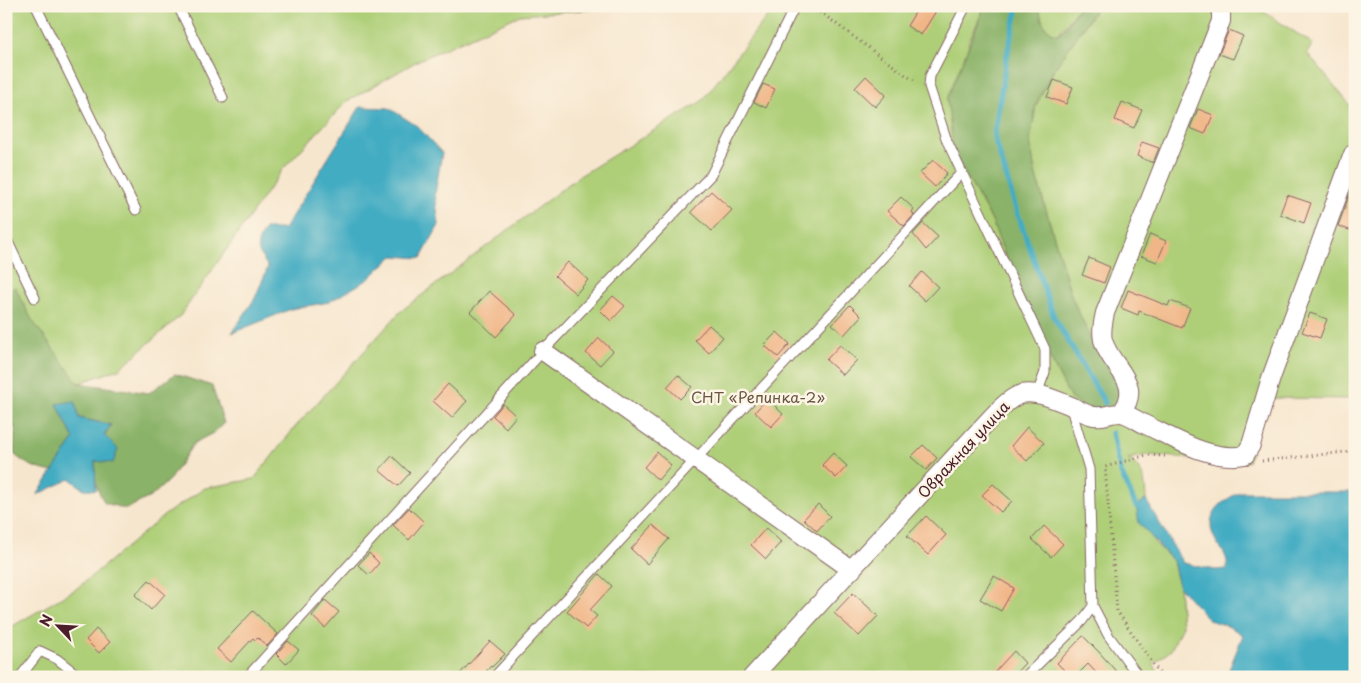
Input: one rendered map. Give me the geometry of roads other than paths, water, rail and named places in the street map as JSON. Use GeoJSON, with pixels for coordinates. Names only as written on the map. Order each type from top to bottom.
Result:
{"type":"FeatureCollection","features":[{"type":"Feature","properties":{"kind":"street"},"geometry":{"type":"LineString","coordinates":[[1219,6],[1221,21],[1105,313],[1102,327],[1103,341],[1128,382],[1130,393],[1128,404],[1121,413],[1198,449],[1240,456],[1248,453],[1271,378],[1352,154]]}},
{"type":"Feature","properties":{"kind":"street"},"geometry":{"type":"LineString","coordinates":[[543,352],[852,570]]}},
{"type":"Feature","properties":{"kind":"street","name":"Овражная улица"},"geometry":{"type":"LineString","coordinates":[[752,677],[1008,400],[1020,392],[1037,394],[1070,405],[1090,416],[1104,417],[1121,413]]}},
{"type":"Feature","properties":{"kind":"lane"},"geometry":{"type":"LineString","coordinates":[[36,6],[136,210]]}},
{"type":"Feature","properties":{"kind":"lane"},"geometry":{"type":"LineString","coordinates":[[178,6],[223,98]]}},
{"type":"Feature","properties":{"kind":"lane"},"geometry":{"type":"LineString","coordinates":[[247,677],[543,352],[711,175],[795,6]]}},
{"type":"Feature","properties":{"kind":"lane"},"geometry":{"type":"LineString","coordinates":[[966,6],[930,76],[928,86],[947,141],[1045,350],[1044,372],[1037,394]]}},
{"type":"Feature","properties":{"kind":"lane"},"geometry":{"type":"LineString","coordinates":[[494,677],[962,172]]}},
{"type":"Feature","properties":{"kind":"lane"},"geometry":{"type":"LineString","coordinates":[[6,238],[35,298]]}},
{"type":"Feature","properties":{"kind":"lane"},"geometry":{"type":"LineString","coordinates":[[1070,405],[1089,469],[1093,606],[1108,635],[1139,677]]}},
{"type":"Feature","properties":{"kind":"lane"},"geometry":{"type":"LineString","coordinates":[[1025,677],[1082,621],[1093,606]]}},
{"type":"Feature","properties":{"kind":"lane"},"geometry":{"type":"LineString","coordinates":[[20,677],[40,651],[57,659],[80,677]]}},
{"type":"Feature","properties":{"kind":"water"},"geometry":{"type":"Polygon","coordinates":[[[360,107],[389,108],[417,126],[442,153],[435,194],[439,225],[421,258],[393,256],[367,280],[329,302],[291,309],[232,333],[255,298],[268,267],[258,248],[261,235],[265,229],[284,229],[360,107]]]}},
{"type":"Feature","properties":{"kind":"water"},"geometry":{"type":"Polygon","coordinates":[[[75,401],[79,418],[111,425],[104,435],[118,449],[113,463],[95,461],[96,490],[84,489],[70,479],[37,495],[74,439],[57,404],[75,401]]]}},
{"type":"Feature","properties":{"kind":"water"},"geometry":{"type":"Polygon","coordinates":[[[1240,492],[1355,492],[1355,677],[1226,677],[1243,635],[1230,627],[1209,620],[1179,587],[1173,561],[1139,523],[1136,506],[1146,500],[1183,563],[1215,570],[1227,569],[1226,558],[1212,532],[1212,517],[1220,505],[1240,492]]]}},
{"type":"Feature","properties":{"kind":"waterway"},"geometry":{"type":"LineString","coordinates":[[1018,6],[1007,55],[994,136],[1016,209],[1054,317],[1105,403]]}},
{"type":"Feature","properties":{"kind":"waterway"},"geometry":{"type":"LineString","coordinates":[[1112,433],[1121,473],[1136,506]]}},
{"type":"Feature","properties":{"kind":"park label","name":"СНТ «Репинка-2»"},"geometry":{"type":"Point","coordinates":[758,396]}}]}
